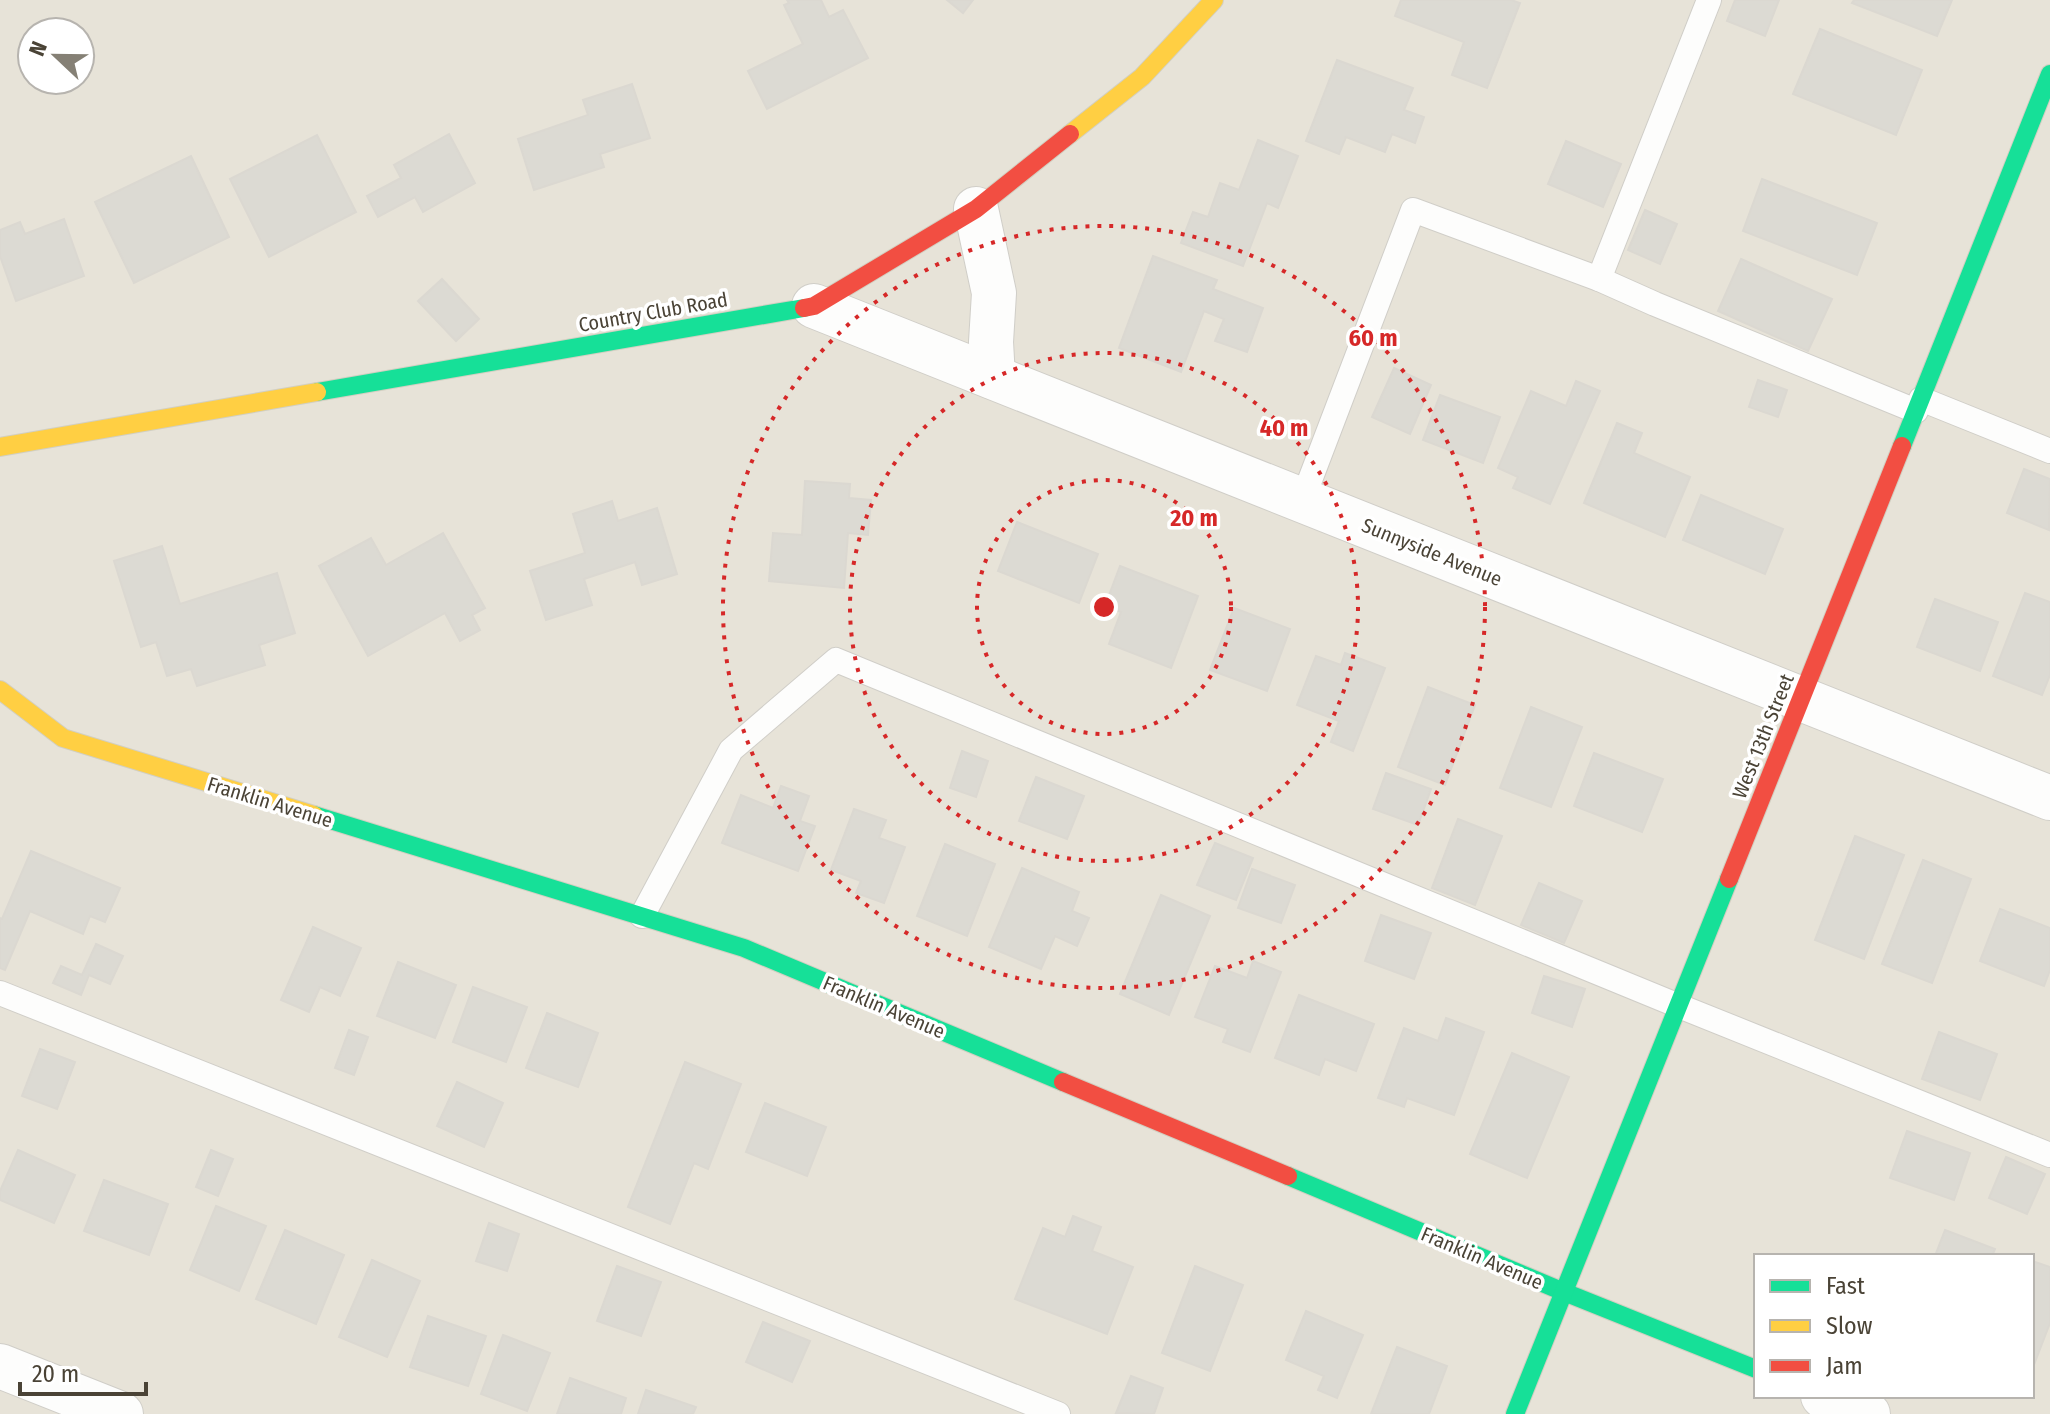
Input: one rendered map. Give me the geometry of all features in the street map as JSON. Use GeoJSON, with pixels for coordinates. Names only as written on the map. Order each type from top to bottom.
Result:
{"type":"FeatureCollection","features":[{"type":"Feature","properties":{"kind":"street","name":"Country Club Road"},"geometry":{"type":"LineString","coordinates":[[0,447],[814,306],[976,209],[1142,77],[1214,0]]}},
{"type":"Feature","properties":{"kind":"street","name":"West 13th Street"},"geometry":{"type":"LineString","coordinates":[[1515,1414],[2046,96]]}},
{"type":"Feature","properties":{"kind":"street"},"geometry":{"type":"LineString","coordinates":[[976,209],[994,293],[991,342],[993,377]]}},
{"type":"Feature","properties":{"kind":"street","name":"Sunnyside Avenue"},"geometry":{"type":"LineString","coordinates":[[814,306],[2050,798]]}},
{"type":"Feature","properties":{"kind":"street","name":"Franklin Avenue"},"geometry":{"type":"LineString","coordinates":[[0,690],[63,738],[744,948],[1564,1292],[1754,1368]]}},
{"type":"Feature","properties":{"kind":"street"},"geometry":{"type":"LineString","coordinates":[[0,1366],[121,1414]]}},
{"type":"Feature","properties":{"kind":"street"},"geometry":{"type":"LineString","coordinates":[[1828,1398],[1868,1414]]}},
{"type":"Feature","properties":{"kind":"lane"},"geometry":{"type":"LineString","coordinates":[[1599,279],[1709,0]]}},
{"type":"Feature","properties":{"kind":"lane"},"geometry":{"type":"LineString","coordinates":[[1302,501],[1413,210],[1599,279],[1655,304],[1919,405],[2050,451]]}},
{"type":"Feature","properties":{"kind":"lane"},"geometry":{"type":"LineString","coordinates":[[642,916],[731,750],[836,660],[2050,1155]]}},
{"type":"Feature","properties":{"kind":"lane"},"geometry":{"type":"LineString","coordinates":[[0,993],[1058,1414]]}},
{"type":"Feature","properties":{"kind":"shaded area"},"geometry":{"type":"Polygon","coordinates":[[[0,0],[2050,0],[2050,1414],[0,1414],[0,0]]]}},
{"type":"Feature","properties":{"kind":"building"},"geometry":{"type":"Polygon","coordinates":[[[787,0],[821,0],[829,17],[843,10],[868,58],[767,109],[748,71],[803,44],[784,5],[789,3],[787,0]]]}},
{"type":"Feature","properties":{"kind":"building"},"geometry":{"type":"Polygon","coordinates":[[[947,0],[973,0],[963,13],[947,0]]]}},
{"type":"Feature","properties":{"kind":"building"},"geometry":{"type":"Polygon","coordinates":[[[1401,0],[1511,0],[1520,3],[1487,88],[1452,75],[1464,42],[1395,16],[1401,0]]]}},
{"type":"Feature","properties":{"kind":"building"},"geometry":{"type":"Polygon","coordinates":[[[1735,0],[1779,0],[1765,36],[1727,21],[1735,0]]]}},
{"type":"Feature","properties":{"kind":"building"},"geometry":{"type":"Polygon","coordinates":[[[1854,0],[1952,0],[1937,36],[1852,3],[1854,0]]]}},
{"type":"Feature","properties":{"kind":"building"},"geometry":{"type":"Polygon","coordinates":[[[1820,29],[1922,70],[1896,135],[1793,94],[1820,29]]]}},
{"type":"Feature","properties":{"kind":"building"},"geometry":{"type":"Polygon","coordinates":[[[1337,60],[1413,88],[1404,110],[1424,117],[1415,143],[1392,134],[1385,152],[1346,137],[1339,154],[1306,141],[1337,60]]]}},
{"type":"Feature","properties":{"kind":"building"},"geometry":{"type":"Polygon","coordinates":[[[632,84],[650,138],[600,154],[604,167],[534,190],[518,139],[588,115],[583,100],[632,84]]]}},
{"type":"Feature","properties":{"kind":"building"},"geometry":{"type":"Polygon","coordinates":[[[449,134],[475,183],[423,212],[415,197],[378,217],[367,196],[401,178],[394,165],[449,134]]]}},
{"type":"Feature","properties":{"kind":"building"},"geometry":{"type":"Polygon","coordinates":[[[317,135],[356,212],[269,257],[230,179],[317,135]]]}},
{"type":"Feature","properties":{"kind":"building"},"geometry":{"type":"Polygon","coordinates":[[[1258,140],[1298,156],[1278,208],[1267,203],[1243,266],[1181,243],[1193,212],[1208,217],[1220,183],[1239,190],[1258,140]]]}},
{"type":"Feature","properties":{"kind":"building"},"geometry":{"type":"Polygon","coordinates":[[[1566,141],[1621,164],[1603,207],[1548,184],[1566,141]]]}},
{"type":"Feature","properties":{"kind":"building"},"geometry":{"type":"Polygon","coordinates":[[[191,156],[229,237],[134,283],[95,202],[191,156]]]}},
{"type":"Feature","properties":{"kind":"building"},"geometry":{"type":"Polygon","coordinates":[[[1762,179],[1877,223],[1857,275],[1743,231],[1762,179]]]}},
{"type":"Feature","properties":{"kind":"building"},"geometry":{"type":"Polygon","coordinates":[[[1645,210],[1677,224],[1660,264],[1628,250],[1645,210]]]}},
{"type":"Feature","properties":{"kind":"building"},"geometry":{"type":"Polygon","coordinates":[[[64,219],[84,276],[16,301],[0,256],[0,230],[20,222],[25,234],[64,219]]]}},
{"type":"Feature","properties":{"kind":"building"},"geometry":{"type":"Polygon","coordinates":[[[1153,256],[1217,280],[1213,289],[1263,308],[1247,352],[1215,341],[1224,319],[1204,311],[1181,372],[1119,348],[1153,256]]]}},
{"type":"Feature","properties":{"kind":"building"},"geometry":{"type":"Polygon","coordinates":[[[1741,259],[1832,299],[1808,351],[1718,311],[1741,259]]]}},
{"type":"Feature","properties":{"kind":"building"},"geometry":{"type":"Polygon","coordinates":[[[442,279],[479,319],[456,341],[418,301],[442,279]]]}},
{"type":"Feature","properties":{"kind":"building"},"geometry":{"type":"Polygon","coordinates":[[[1394,368],[1431,385],[1410,434],[1372,417],[1394,368]]]}},
{"type":"Feature","properties":{"kind":"building"},"geometry":{"type":"Polygon","coordinates":[[[1758,380],[1787,390],[1778,417],[1749,407],[1758,380]]]}},
{"type":"Feature","properties":{"kind":"building"},"geometry":{"type":"Polygon","coordinates":[[[1576,381],[1600,391],[1550,504],[1513,488],[1518,477],[1498,468],[1531,391],[1566,406],[1576,381]]]}},
{"type":"Feature","properties":{"kind":"building"},"geometry":{"type":"Polygon","coordinates":[[[1440,395],[1500,417],[1483,463],[1423,440],[1440,395]]]}},
{"type":"Feature","properties":{"kind":"building"},"geometry":{"type":"Polygon","coordinates":[[[1617,423],[1642,433],[1634,453],[1690,477],[1665,537],[1584,503],[1617,423]]]}},
{"type":"Feature","properties":{"kind":"building"},"geometry":{"type":"Polygon","coordinates":[[[2024,469],[2050,479],[2049,530],[2007,513],[2024,469]]]}},
{"type":"Feature","properties":{"kind":"building"},"geometry":{"type":"Polygon","coordinates":[[[805,481],[850,484],[849,498],[871,500],[868,535],[848,533],[844,588],[769,581],[773,533],[802,535],[805,481]]]}},
{"type":"Feature","properties":{"kind":"building"},"geometry":{"type":"Polygon","coordinates":[[[1701,495],[1783,529],[1765,574],[1683,540],[1701,495]]]}},
{"type":"Feature","properties":{"kind":"building"},"geometry":{"type":"Polygon","coordinates":[[[612,501],[618,521],[657,508],[677,574],[642,585],[635,562],[584,579],[592,605],[546,620],[530,571],[585,553],[573,514],[612,501]]]}},
{"type":"Feature","properties":{"kind":"building"},"geometry":{"type":"Polygon","coordinates":[[[1017,522],[1098,554],[1079,603],[998,571],[1017,522]]]}},
{"type":"Feature","properties":{"kind":"building"},"geometry":{"type":"Polygon","coordinates":[[[443,533],[485,608],[472,615],[480,630],[460,641],[445,613],[368,656],[319,566],[371,538],[386,565],[443,533]]]}},
{"type":"Feature","properties":{"kind":"building"},"geometry":{"type":"Polygon","coordinates":[[[162,546],[180,604],[277,573],[295,633],[259,645],[265,665],[197,686],[191,669],[167,676],[156,642],[141,647],[114,561],[162,546]]]}},
{"type":"Feature","properties":{"kind":"building"},"geometry":{"type":"Polygon","coordinates":[[[1120,566],[1198,596],[1171,668],[1109,644],[1121,612],[1105,606],[1120,566]]]}},
{"type":"Feature","properties":{"kind":"building"},"geometry":{"type":"Polygon","coordinates":[[[2025,593],[2050,602],[2050,675],[2042,695],[1993,676],[2025,593]]]}},
{"type":"Feature","properties":{"kind":"building"},"geometry":{"type":"Polygon","coordinates":[[[1935,599],[1998,622],[1980,671],[1917,647],[1935,599]]]}},
{"type":"Feature","properties":{"kind":"building"},"geometry":{"type":"Polygon","coordinates":[[[1234,608],[1290,629],[1267,691],[1210,670],[1234,608]]]}},
{"type":"Feature","properties":{"kind":"building"},"geometry":{"type":"Polygon","coordinates":[[[1345,653],[1385,668],[1353,751],[1331,742],[1339,721],[1297,705],[1316,656],[1341,665],[1345,653]]]}},
{"type":"Feature","properties":{"kind":"building"},"geometry":{"type":"Polygon","coordinates":[[[1428,687],[1475,705],[1445,785],[1398,767],[1428,687]]]}},
{"type":"Feature","properties":{"kind":"building"},"geometry":{"type":"Polygon","coordinates":[[[1531,707],[1582,727],[1551,807],[1500,788],[1531,707]]]}},
{"type":"Feature","properties":{"kind":"building"},"geometry":{"type":"Polygon","coordinates":[[[962,751],[988,761],[976,797],[950,788],[962,751]]]}},
{"type":"Feature","properties":{"kind":"building"},"geometry":{"type":"Polygon","coordinates":[[[1594,753],[1663,779],[1642,832],[1574,806],[1594,753]]]}},
{"type":"Feature","properties":{"kind":"building"},"geometry":{"type":"Polygon","coordinates":[[[1386,773],[1431,789],[1418,825],[1373,809],[1386,773]]]}},
{"type":"Feature","properties":{"kind":"building"},"geometry":{"type":"Polygon","coordinates":[[[1036,777],[1084,796],[1067,839],[1019,821],[1036,777]]]}},
{"type":"Feature","properties":{"kind":"building"},"geometry":{"type":"Polygon","coordinates":[[[781,786],[809,796],[800,821],[815,826],[798,871],[722,843],[741,795],[773,808],[781,786]]]}},
{"type":"Feature","properties":{"kind":"building"},"geometry":{"type":"Polygon","coordinates":[[[854,809],[886,820],[879,838],[905,847],[884,903],[856,893],[861,881],[831,870],[854,809]]]}},
{"type":"Feature","properties":{"kind":"building"},"geometry":{"type":"Polygon","coordinates":[[[1458,819],[1502,836],[1475,905],[1432,888],[1458,819]]]}},
{"type":"Feature","properties":{"kind":"building"},"geometry":{"type":"Polygon","coordinates":[[[1855,836],[1904,855],[1864,959],[1815,940],[1855,836]]]}},
{"type":"Feature","properties":{"kind":"building"},"geometry":{"type":"Polygon","coordinates":[[[1215,843],[1253,858],[1236,900],[1197,885],[1215,843]]]}},
{"type":"Feature","properties":{"kind":"building"},"geometry":{"type":"Polygon","coordinates":[[[945,844],[995,864],[967,936],[917,916],[945,844]]]}},
{"type":"Feature","properties":{"kind":"building"},"geometry":{"type":"Polygon","coordinates":[[[31,851],[120,888],[105,922],[90,916],[83,934],[30,911],[5,970],[0,968],[0,918],[31,851]]]}},
{"type":"Feature","properties":{"kind":"building"},"geometry":{"type":"Polygon","coordinates":[[[1923,860],[1971,879],[1932,983],[1882,964],[1923,860]]]}},
{"type":"Feature","properties":{"kind":"building"},"geometry":{"type":"Polygon","coordinates":[[[1022,868],[1079,892],[1072,911],[1089,918],[1077,946],[1055,936],[1041,969],[989,947],[1022,868]]]}},
{"type":"Feature","properties":{"kind":"building"},"geometry":{"type":"Polygon","coordinates":[[[1252,869],[1295,885],[1281,923],[1238,908],[1252,869]]]}},
{"type":"Feature","properties":{"kind":"building"},"geometry":{"type":"Polygon","coordinates":[[[1539,883],[1582,901],[1564,943],[1521,925],[1539,883]]]}},
{"type":"Feature","properties":{"kind":"building"},"geometry":{"type":"Polygon","coordinates":[[[1161,895],[1210,916],[1169,1015],[1120,994],[1161,895]]]}},
{"type":"Feature","properties":{"kind":"building"},"geometry":{"type":"Polygon","coordinates":[[[2000,909],[2050,928],[2050,970],[2044,986],[1980,961],[2000,909]]]}},
{"type":"Feature","properties":{"kind":"building"},"geometry":{"type":"Polygon","coordinates":[[[1381,915],[1431,933],[1414,979],[1365,961],[1381,915]]]}},
{"type":"Feature","properties":{"kind":"building"},"geometry":{"type":"Polygon","coordinates":[[[313,927],[361,948],[340,996],[320,987],[309,1012],[281,1000],[313,927]]]}},
{"type":"Feature","properties":{"kind":"building"},"geometry":{"type":"Polygon","coordinates":[[[96,944],[123,956],[110,984],[89,975],[81,995],[53,983],[61,966],[82,975],[96,944]]]}},
{"type":"Feature","properties":{"kind":"building"},"geometry":{"type":"Polygon","coordinates":[[[1253,961],[1281,972],[1250,1052],[1223,1042],[1228,1029],[1195,1017],[1215,966],[1247,978],[1253,961]]]}},
{"type":"Feature","properties":{"kind":"building"},"geometry":{"type":"Polygon","coordinates":[[[398,962],[456,985],[435,1038],[377,1016],[398,962]]]}},
{"type":"Feature","properties":{"kind":"building"},"geometry":{"type":"Polygon","coordinates":[[[1544,976],[1585,989],[1572,1027],[1532,1013],[1544,976]]]}},
{"type":"Feature","properties":{"kind":"building"},"geometry":{"type":"Polygon","coordinates":[[[473,987],[527,1007],[506,1062],[453,1042],[473,987]]]}},
{"type":"Feature","properties":{"kind":"building"},"geometry":{"type":"Polygon","coordinates":[[[1299,995],[1374,1024],[1356,1071],[1325,1059],[1319,1075],[1275,1058],[1299,995]]]}},
{"type":"Feature","properties":{"kind":"building"},"geometry":{"type":"Polygon","coordinates":[[[547,1013],[598,1033],[578,1087],[526,1068],[547,1013]]]}},
{"type":"Feature","properties":{"kind":"building"},"geometry":{"type":"Polygon","coordinates":[[[1446,1018],[1484,1032],[1454,1115],[1407,1098],[1404,1107],[1378,1098],[1404,1028],[1438,1041],[1446,1018]]]}},
{"type":"Feature","properties":{"kind":"building"},"geometry":{"type":"Polygon","coordinates":[[[349,1030],[368,1037],[354,1075],[335,1068],[349,1030]]]}},
{"type":"Feature","properties":{"kind":"building"},"geometry":{"type":"Polygon","coordinates":[[[1939,1032],[1997,1054],[1980,1100],[1922,1079],[1939,1032]]]}},
{"type":"Feature","properties":{"kind":"building"},"geometry":{"type":"Polygon","coordinates":[[[40,1049],[75,1062],[57,1109],[22,1096],[40,1049]]]}},
{"type":"Feature","properties":{"kind":"building"},"geometry":{"type":"Polygon","coordinates":[[[1512,1053],[1569,1077],[1527,1178],[1470,1154],[1512,1053]]]}},
{"type":"Feature","properties":{"kind":"building"},"geometry":{"type":"Polygon","coordinates":[[[685,1062],[741,1084],[708,1169],[694,1163],[670,1224],[628,1207],[685,1062]]]}},
{"type":"Feature","properties":{"kind":"building"},"geometry":{"type":"Polygon","coordinates":[[[457,1082],[503,1103],[484,1147],[437,1126],[457,1082]]]}},
{"type":"Feature","properties":{"kind":"building"},"geometry":{"type":"Polygon","coordinates":[[[765,1103],[826,1127],[807,1176],[746,1152],[765,1103]]]}},
{"type":"Feature","properties":{"kind":"building"},"geometry":{"type":"Polygon","coordinates":[[[1907,1131],[1970,1153],[1954,1200],[1890,1178],[1907,1131]]]}},
{"type":"Feature","properties":{"kind":"building"},"geometry":{"type":"Polygon","coordinates":[[[18,1150],[75,1175],[54,1223],[0,1200],[0,1191],[18,1150]]]}},
{"type":"Feature","properties":{"kind":"building"},"geometry":{"type":"Polygon","coordinates":[[[211,1150],[233,1159],[218,1196],[196,1187],[211,1150]]]}},
{"type":"Feature","properties":{"kind":"building"},"geometry":{"type":"Polygon","coordinates":[[[2006,1157],[2045,1174],[2027,1214],[1989,1198],[2006,1157]]]}},
{"type":"Feature","properties":{"kind":"building"},"geometry":{"type":"Polygon","coordinates":[[[104,1180],[168,1204],[149,1255],[84,1231],[104,1180]]]}},
{"type":"Feature","properties":{"kind":"building"},"geometry":{"type":"Polygon","coordinates":[[[216,1206],[266,1226],[239,1291],[190,1270],[216,1206]]]}},
{"type":"Feature","properties":{"kind":"building"},"geometry":{"type":"Polygon","coordinates":[[[1073,1216],[1101,1227],[1092,1251],[1133,1267],[1107,1334],[1015,1299],[1043,1228],[1065,1237],[1073,1216]]]}},
{"type":"Feature","properties":{"kind":"building"},"geometry":{"type":"Polygon","coordinates":[[[489,1223],[519,1234],[507,1271],[476,1261],[489,1223]]]}},
{"type":"Feature","properties":{"kind":"building"},"geometry":{"type":"Polygon","coordinates":[[[285,1230],[344,1255],[316,1324],[256,1299],[285,1230]]]}},
{"type":"Feature","properties":{"kind":"building"},"geometry":{"type":"Polygon","coordinates":[[[1945,1230],[1995,1249],[1993,1254],[1936,1254],[1945,1230]]]}},
{"type":"Feature","properties":{"kind":"building"},"geometry":{"type":"Polygon","coordinates":[[[372,1260],[420,1281],[387,1357],[339,1337],[372,1260]]]}},
{"type":"Feature","properties":{"kind":"building"},"geometry":{"type":"Polygon","coordinates":[[[2034,1262],[2050,1267],[2050,1323],[2034,1365],[2034,1262]]]}},
{"type":"Feature","properties":{"kind":"building"},"geometry":{"type":"Polygon","coordinates":[[[617,1266],[661,1282],[641,1336],[597,1321],[617,1266]]]}},
{"type":"Feature","properties":{"kind":"building"},"geometry":{"type":"Polygon","coordinates":[[[1195,1266],[1243,1285],[1210,1371],[1162,1353],[1195,1266]]]}},
{"type":"Feature","properties":{"kind":"building"},"geometry":{"type":"Polygon","coordinates":[[[1306,1311],[1363,1335],[1337,1398],[1318,1390],[1324,1376],[1286,1360],[1306,1311]]]}},
{"type":"Feature","properties":{"kind":"building"},"geometry":{"type":"Polygon","coordinates":[[[428,1316],[486,1336],[468,1386],[410,1367],[428,1316]]]}},
{"type":"Feature","properties":{"kind":"building"},"geometry":{"type":"Polygon","coordinates":[[[763,1322],[810,1341],[792,1382],[746,1362],[763,1322]]]}},
{"type":"Feature","properties":{"kind":"building"},"geometry":{"type":"Polygon","coordinates":[[[503,1335],[550,1353],[527,1411],[481,1394],[503,1335]]]}},
{"type":"Feature","properties":{"kind":"building"},"geometry":{"type":"Polygon","coordinates":[[[1397,1347],[1447,1366],[1429,1414],[1371,1414],[1397,1347]]]}},
{"type":"Feature","properties":{"kind":"building"},"geometry":{"type":"Polygon","coordinates":[[[1131,1376],[1163,1388],[1154,1414],[1116,1413],[1131,1376]]]}},
{"type":"Feature","properties":{"kind":"building"},"geometry":{"type":"Polygon","coordinates":[[[570,1378],[626,1398],[621,1414],[557,1414],[570,1378]]]}},
{"type":"Feature","properties":{"kind":"building"},"geometry":{"type":"Polygon","coordinates":[[[646,1390],[696,1407],[693,1414],[638,1414],[646,1390]]]}},
{"type":"Feature","properties":{"kind":"traffic: fast"},"geometry":{"type":"LineString","coordinates":[[1902,446],[2050,74]]}},
{"type":"Feature","properties":{"kind":"traffic: fast"},"geometry":{"type":"LineString","coordinates":[[317,392],[804,308]]}},
{"type":"Feature","properties":{"kind":"traffic: fast"},"geometry":{"type":"LineString","coordinates":[[314,815],[744,948],[1063,1082]]}},
{"type":"Feature","properties":{"kind":"traffic: fast"},"geometry":{"type":"LineString","coordinates":[[1515,1414],[1729,879]]}},
{"type":"Feature","properties":{"kind":"traffic: fast"},"geometry":{"type":"LineString","coordinates":[[1288,1176],[1754,1368]]}},
{"type":"Feature","properties":{"kind":"traffic: slow"},"geometry":{"type":"LineString","coordinates":[[1070,134],[1142,77],[1214,0]]}},
{"type":"Feature","properties":{"kind":"traffic: slow"},"geometry":{"type":"LineString","coordinates":[[0,447],[317,392]]}},
{"type":"Feature","properties":{"kind":"traffic: slow"},"geometry":{"type":"LineString","coordinates":[[0,690],[63,738],[314,815]]}},
{"type":"Feature","properties":{"kind":"traffic: jam"},"geometry":{"type":"LineString","coordinates":[[804,308],[814,306],[976,209],[1070,134]]}},
{"type":"Feature","properties":{"kind":"traffic: jam"},"geometry":{"type":"LineString","coordinates":[[1729,879],[1902,446]]}},
{"type":"Feature","properties":{"kind":"traffic: jam"},"geometry":{"type":"LineString","coordinates":[[1063,1082],[1288,1176]]}}]}
